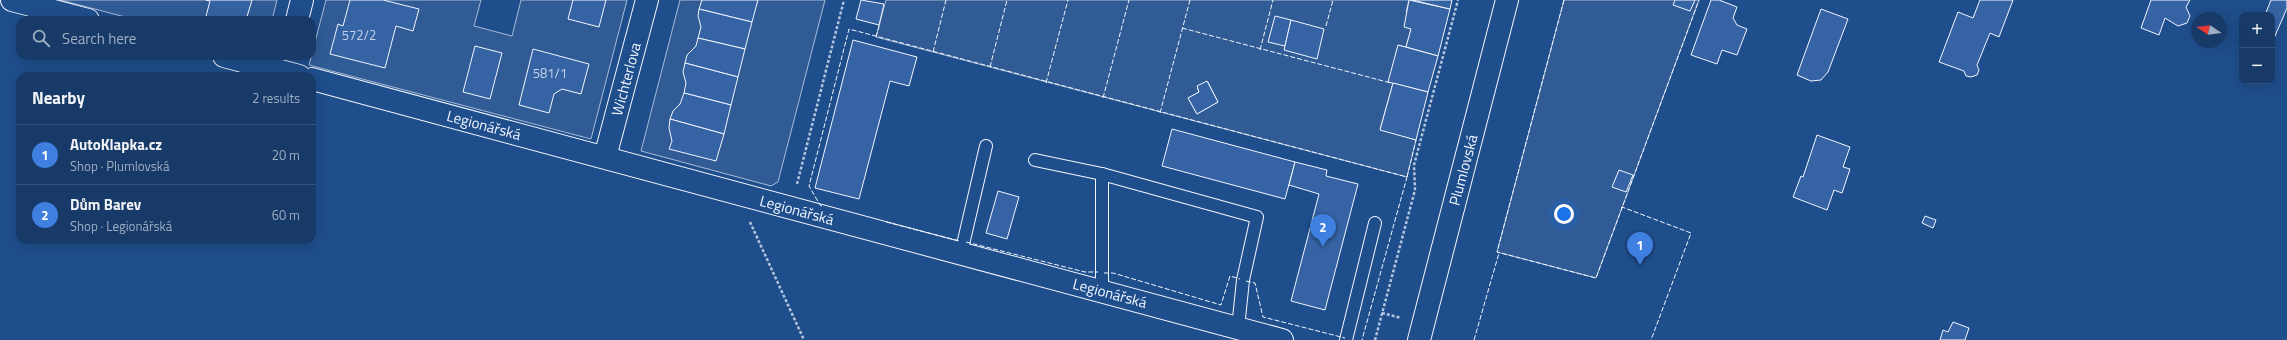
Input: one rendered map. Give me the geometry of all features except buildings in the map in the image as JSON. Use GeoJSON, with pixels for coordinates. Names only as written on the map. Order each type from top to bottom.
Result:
{"type":"FeatureCollection","features":[{"type":"Feature","properties":{"kind":"street"},"geometry":{"type":"LineString","coordinates":[[12,0],[73,16]]}},
{"type":"Feature","properties":{"kind":"street"},"geometry":{"type":"LineString","coordinates":[[298,16],[302,0]]}},
{"type":"Feature","properties":{"kind":"street","name":"Wichterlova"},"geometry":{"type":"LineString","coordinates":[[605,157],[647,0]]}},
{"type":"Feature","properties":{"kind":"street","name":"Plumlovská"},"geometry":{"type":"LineString","coordinates":[[1419,340],[1507,0]]}},
{"type":"Feature","properties":{"kind":"street"},"geometry":{"type":"LineString","coordinates":[[246,60],[290,68]]}},
{"type":"Feature","properties":{"kind":"street","name":"Legionářská"},"geometry":{"type":"LineString","coordinates":[[316,80],[1282,340]]}},
{"type":"Feature","properties":{"kind":"lane"},"geometry":{"type":"LineString","coordinates":[[961,253],[986,146]]}},
{"type":"Feature","properties":{"kind":"lane"},"geometry":{"type":"LineString","coordinates":[[1035,160],[1102,174],[1257,217],[1243,280],[1238,328]]}},
{"type":"Feature","properties":{"kind":"lane"},"geometry":{"type":"LineString","coordinates":[[1102,174],[1102,291]]}},
{"type":"Feature","properties":{"kind":"lane"},"geometry":{"type":"LineString","coordinates":[[1346,340],[1375,223]]}},
{"type":"Feature","properties":{"kind":"path"},"geometry":{"type":"LineString","coordinates":[[791,209],[844,0]]}},
{"type":"Feature","properties":{"kind":"path"},"geometry":{"type":"LineString","coordinates":[[1375,340],[1415,190],[1414,165],[1458,0]]}},
{"type":"Feature","properties":{"kind":"path"},"geometry":{"type":"LineString","coordinates":[[738,194],[804,340]]}},
{"type":"Feature","properties":{"kind":"path"},"geometry":{"type":"LineString","coordinates":[[1382,313],[1403,319]]}},
{"type":"Feature","properties":{"kind":"shaded area"},"geometry":{"type":"Polygon","coordinates":[[[60,0],[277,0],[273,16],[122,16],[60,0]]]}},
{"type":"Feature","properties":{"kind":"shaded area"},"geometry":{"type":"Polygon","coordinates":[[[326,0],[481,0],[474,26],[512,36],[521,0],[627,0],[591,139],[309,65],[310,60],[316,60],[316,38],[326,0]]]}},
{"type":"Feature","properties":{"kind":"shaded area"},"geometry":{"type":"Polygon","coordinates":[[[680,0],[825,0],[778,182],[771,186],[641,151],[680,0]]]}},
{"type":"Feature","properties":{"kind":"shaded area"},"geometry":{"type":"Polygon","coordinates":[[[886,0],[1409,0],[1406,12],[1408,13],[1411,29],[1406,47],[1398,45],[1389,82],[1393,83],[1380,129],[1416,140],[1407,177],[876,37],[886,0]],[[1208,82],[1197,88],[1199,92],[1188,98],[1197,114],[1218,102],[1208,82]]]}},
{"type":"Feature","properties":{"kind":"shaded area"},"geometry":{"type":"Polygon","coordinates":[[[1564,0],[1699,0],[1596,278],[1497,252],[1564,0]]]}},
{"type":"Feature","properties":{"kind":"fence"},"geometry":{"type":"LineString","coordinates":[[933,52],[946,0]]}},
{"type":"Feature","properties":{"kind":"fence"},"geometry":{"type":"LineString","coordinates":[[990,67],[1007,0]]}},
{"type":"Feature","properties":{"kind":"fence"},"geometry":{"type":"LineString","coordinates":[[1046,83],[1068,0]]}},
{"type":"Feature","properties":{"kind":"fence"},"geometry":{"type":"LineString","coordinates":[[1103,98],[1129,0]]}},
{"type":"Feature","properties":{"kind":"fence"},"geometry":{"type":"LineString","coordinates":[[1160,113],[1190,0]]}},
{"type":"Feature","properties":{"kind":"fence"},"geometry":{"type":"LineString","coordinates":[[1260,50],[1273,0]]}},
{"type":"Feature","properties":{"kind":"fence"},"geometry":{"type":"LineString","coordinates":[[1326,26],[1333,0]]}},
{"type":"Feature","properties":{"kind":"fence"},"geometry":{"type":"LineString","coordinates":[[1564,0],[1497,252],[1596,278],[1699,0]]}},
{"type":"Feature","properties":{"kind":"fence"},"geometry":{"type":"LineString","coordinates":[[876,37],[880,23]]}},
{"type":"Feature","properties":{"kind":"fence"},"geometry":{"type":"LineString","coordinates":[[1182,28],[1391,83]]}},
{"type":"Feature","properties":{"kind":"fence"},"geometry":{"type":"LineString","coordinates":[[822,206],[809,186],[849,29],[1407,177],[1362,340]]}},
{"type":"Feature","properties":{"kind":"fence"},"geometry":{"type":"LineString","coordinates":[[1407,177],[1416,140]]}},
{"type":"Feature","properties":{"kind":"fence"},"geometry":{"type":"LineString","coordinates":[[1621,208],[1622,207],[1691,233],[1651,340]]}},
{"type":"Feature","properties":{"kind":"fence"},"geometry":{"type":"LineString","coordinates":[[886,222],[960,241]]}},
{"type":"Feature","properties":{"kind":"fence"},"geometry":{"type":"LineString","coordinates":[[966,242],[1085,272],[1098,272]]}},
{"type":"Feature","properties":{"kind":"fence"},"geometry":{"type":"LineString","coordinates":[[1474,340],[1499,253]]}},
{"type":"Feature","properties":{"kind":"fence"},"geometry":{"type":"LineString","coordinates":[[1104,273],[1113,273],[1221,305],[1230,276],[1240,279]]}},
{"type":"Feature","properties":{"kind":"fence"},"geometry":{"type":"LineString","coordinates":[[1246,281],[1255,283],[1263,317],[1345,338]]}},
{"type":"Feature","properties":{"kind":"place","name":"Dům Barev"},"geometry":{"type":"Point","coordinates":[1323,247]}},
{"type":"Feature","properties":{"kind":"place","name":"AutoKlapka.cz"},"geometry":{"type":"Point","coordinates":[1640,265]}}]}
